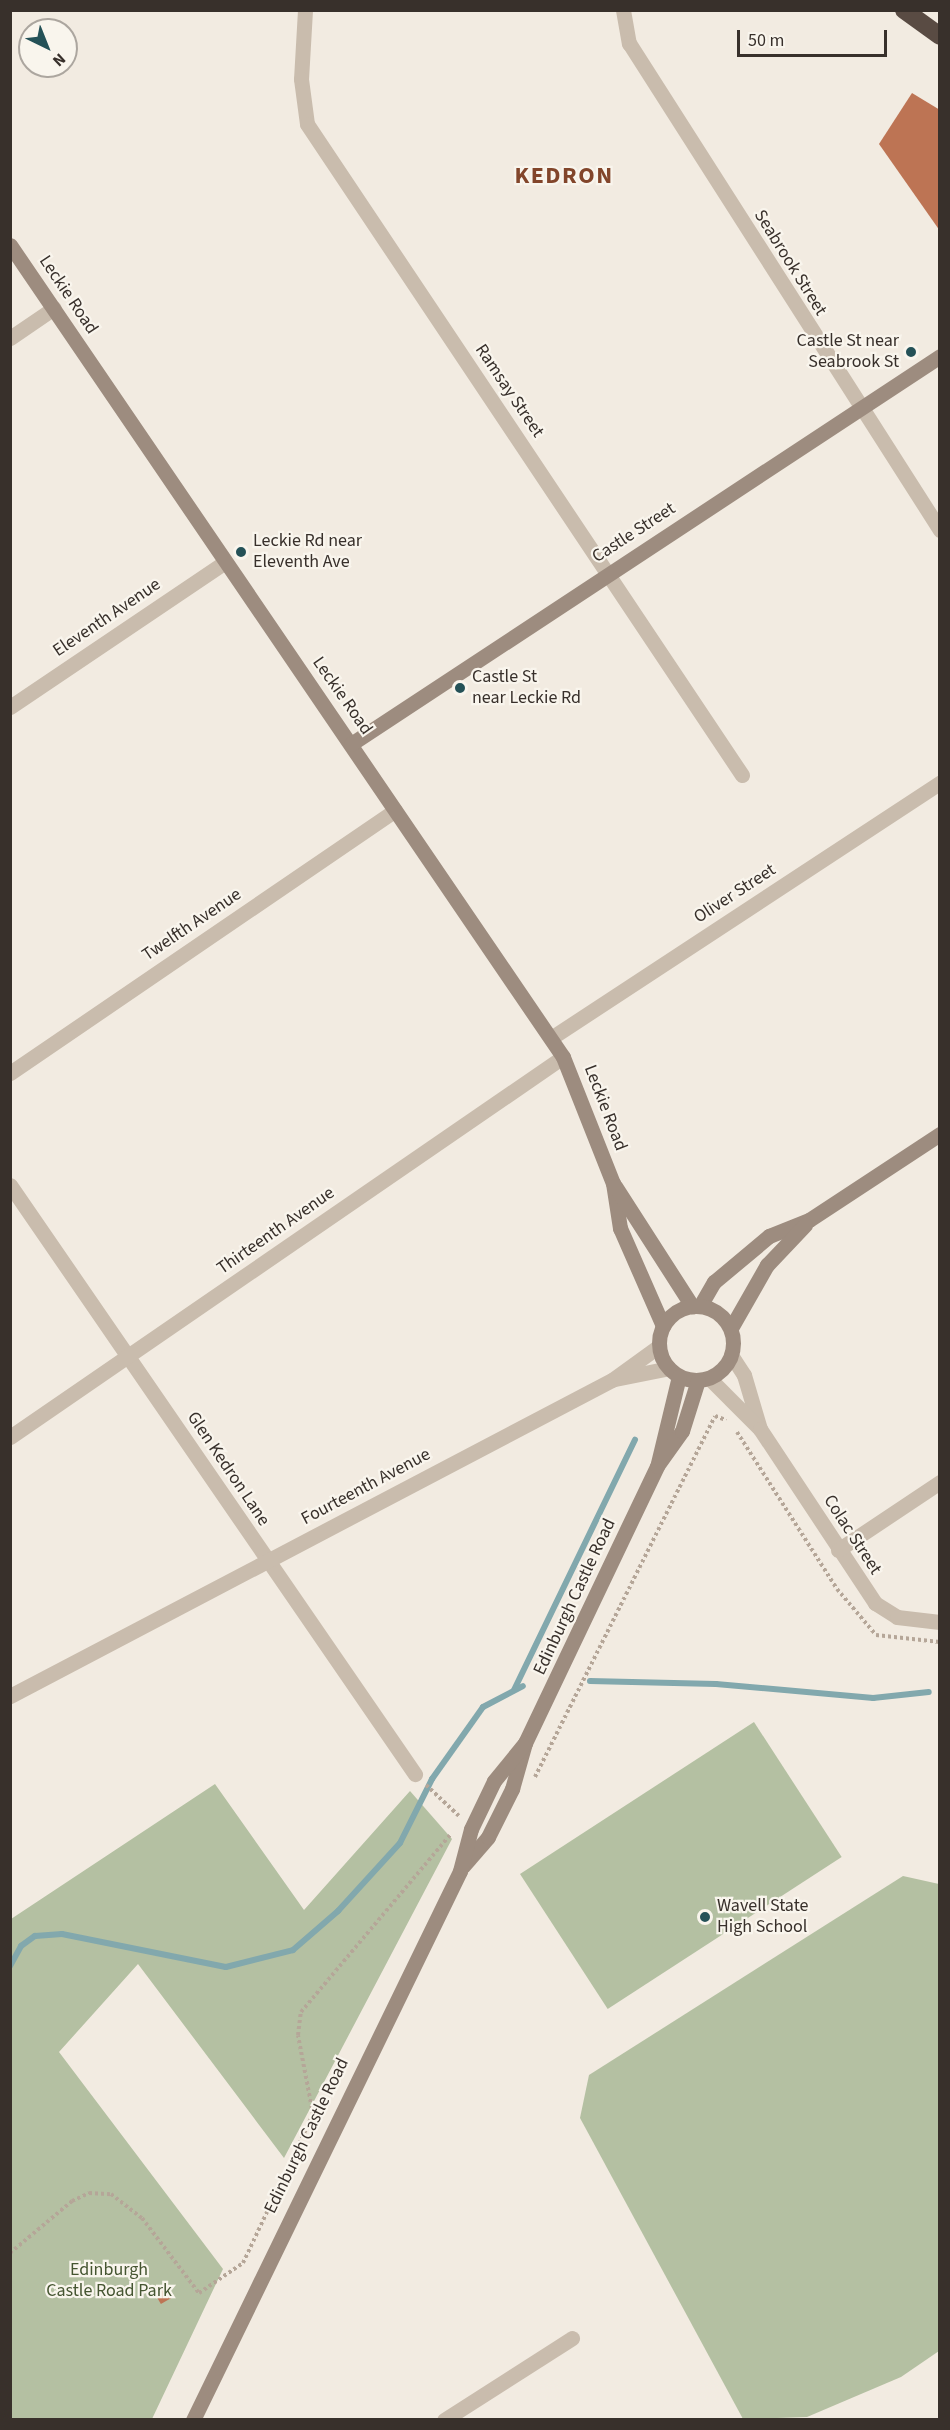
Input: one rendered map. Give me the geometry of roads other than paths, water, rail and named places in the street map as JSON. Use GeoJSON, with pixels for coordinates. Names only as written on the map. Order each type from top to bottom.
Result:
{"type":"FeatureCollection","features":[{"type":"Feature","properties":{"kind":"highway"},"geometry":{"type":"LineString","coordinates":[[904,10],[939,36]]}},
{"type":"Feature","properties":{"kind":"street","name":"Ramsay Street"},"geometry":{"type":"LineString","coordinates":[[305,10],[301,79],[307,124],[742,775]]}},
{"type":"Feature","properties":{"kind":"street","name":"Seabrook Street"},"geometry":{"type":"LineString","coordinates":[[623,10],[629,43],[939,530]]}},
{"type":"Feature","properties":{"kind":"street","name":"Leckie Road"},"geometry":{"type":"LineString","coordinates":[[10,245],[551,1038],[563,1058],[613,1183],[696,1306]]}},
{"type":"Feature","properties":{"kind":"street"},"geometry":{"type":"LineString","coordinates":[[10,338],[54,308]]}},
{"type":"Feature","properties":{"kind":"street","name":"Castle Street"},"geometry":{"type":"LineString","coordinates":[[351,744],[939,356]]}},
{"type":"Feature","properties":{"kind":"street","name":"Eleventh Avenue"},"geometry":{"type":"LineString","coordinates":[[10,707],[225,562]]}},
{"type":"Feature","properties":{"kind":"street","name":"Oliver Street"},"geometry":{"type":"LineString","coordinates":[[551,1038],[939,782]]}},
{"type":"Feature","properties":{"kind":"street","name":"Twelfth Avenue"},"geometry":{"type":"LineString","coordinates":[[10,1073],[395,810]]}},
{"type":"Feature","properties":{"kind":"street","name":"Thirteenth Avenue"},"geometry":{"type":"LineString","coordinates":[[10,1437],[563,1058]]}},
{"type":"Feature","properties":{"kind":"street"},"geometry":{"type":"LineString","coordinates":[[809,1220],[767,1264],[730,1328],[731,1354],[704,1378],[674,1372],[659,1346],[663,1326],[696,1306],[714,1282],[769,1236],[809,1220],[939,1134]]}},
{"type":"Feature","properties":{"kind":"street","name":"Leckie Road"},"geometry":{"type":"LineString","coordinates":[[613,1183],[620,1228],[663,1326]]}},
{"type":"Feature","properties":{"kind":"street","name":"Glen Kedron Lane"},"geometry":{"type":"LineString","coordinates":[[10,1185],[415,1774]]}},
{"type":"Feature","properties":{"kind":"street"},"geometry":{"type":"LineString","coordinates":[[696,1306],[718,1313],[730,1328]]}},
{"type":"Feature","properties":{"kind":"street","name":"Fourteenth Avenue"},"geometry":{"type":"LineString","coordinates":[[10,1696],[612,1380],[659,1346]]}},
{"type":"Feature","properties":{"kind":"street","name":"Colac Street"},"geometry":{"type":"LineString","coordinates":[[731,1354],[744,1375],[760,1429]]}},
{"type":"Feature","properties":{"kind":"street","name":"Fourteenth Avenue"},"geometry":{"type":"LineString","coordinates":[[612,1380],[674,1372]]}},
{"type":"Feature","properties":{"kind":"street","name":"Edinburgh Castle Road"},"geometry":{"type":"LineString","coordinates":[[657,1466],[674,1372]]}},
{"type":"Feature","properties":{"kind":"street","name":"Colac Street"},"geometry":{"type":"LineString","coordinates":[[704,1378],[760,1429],[838,1550],[883,1610],[908,1619],[939,1622]]}},
{"type":"Feature","properties":{"kind":"street","name":"Edinburgh Castle Road"},"geometry":{"type":"LineString","coordinates":[[193,2420],[460,1871],[488,1837],[512,1789],[525,1743],[657,1466],[682,1431],[704,1378]]}},
{"type":"Feature","properties":{"kind":"street"},"geometry":{"type":"LineString","coordinates":[[838,1550],[939,1482]]}},
{"type":"Feature","properties":{"kind":"street"},"geometry":{"type":"LineString","coordinates":[[444,2420],[572,2338]]}},
{"type":"Feature","properties":{"kind":"waterway"},"geometry":{"type":"LineString","coordinates":[[514,1690],[635,1440]]}},
{"type":"Feature","properties":{"kind":"waterway"},"geometry":{"type":"LineString","coordinates":[[590,1681],[716,1684],[873,1698],[929,1692]]}},
{"type":"Feature","properties":{"kind":"waterway"},"geometry":{"type":"LineString","coordinates":[[10,1966],[21,1946],[35,1936],[62,1934],[226,1967],[293,1950],[338,1911],[400,1843],[432,1779],[483,1707],[523,1686]]}},
{"type":"Feature","properties":{"kind":"place","name":"Castle St near Seabrook St"},"geometry":{"type":"Point","coordinates":[911,352]}},
{"type":"Feature","properties":{"kind":"place","name":"Leckie Rd near Eleventh Ave"},"geometry":{"type":"Point","coordinates":[241,552]}},
{"type":"Feature","properties":{"kind":"place","name":"Castle St near Leckie Rd"},"geometry":{"type":"Point","coordinates":[460,688]}},
{"type":"Feature","properties":{"kind":"place","name":"Wavell State High School"},"geometry":{"type":"Point","coordinates":[705,1917]}},
{"type":"Feature","properties":{"kind":"district","name":"KEDRON"},"geometry":{"type":"Point","coordinates":[564,176]}},
{"type":"Feature","properties":{"kind":"park label","name":"Edinburgh Castle Road Park"},"geometry":{"type":"Point","coordinates":[109,2281]}}]}
